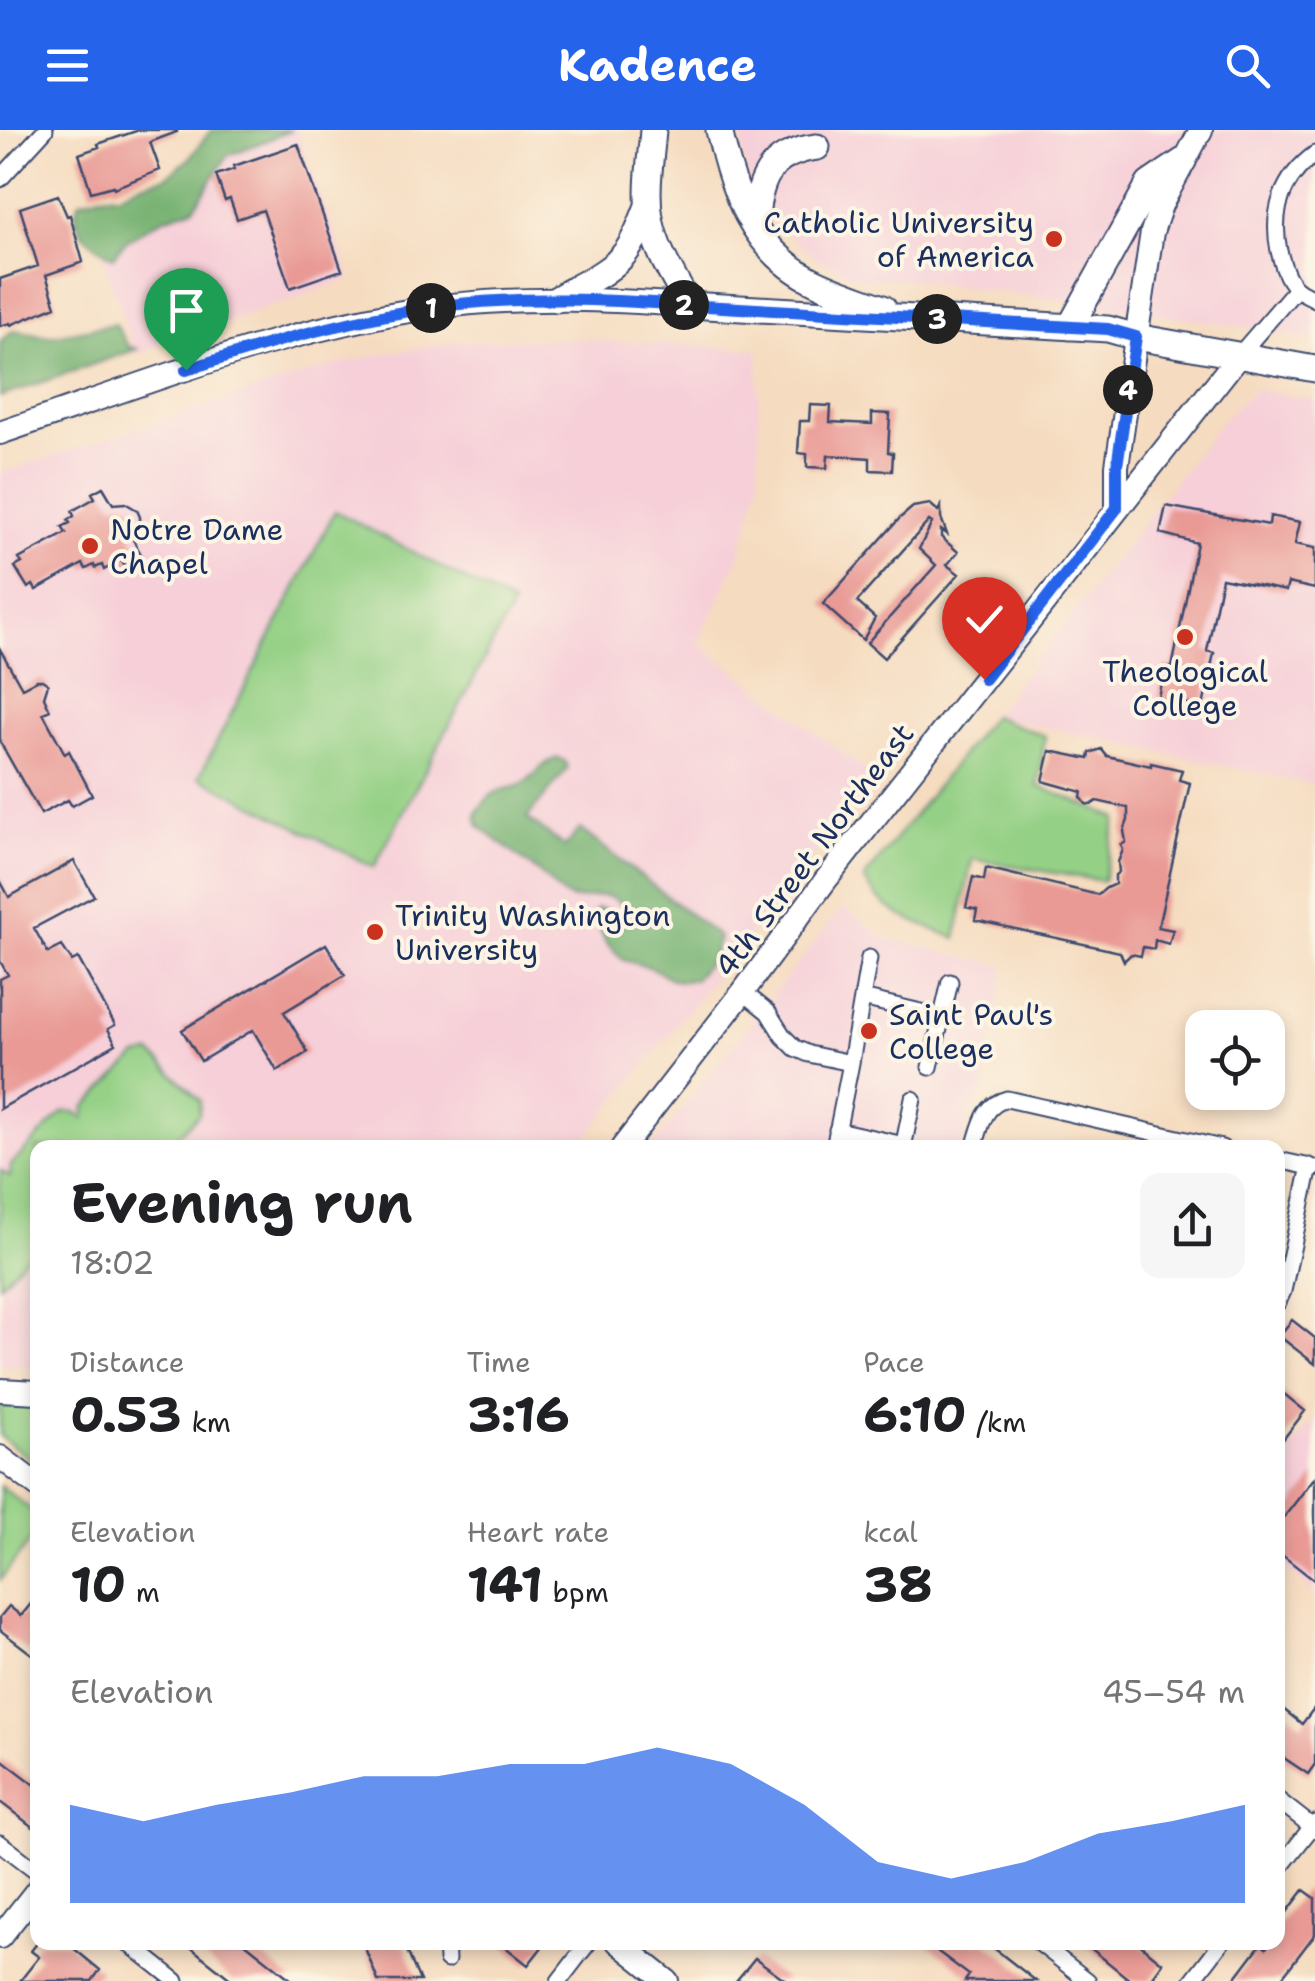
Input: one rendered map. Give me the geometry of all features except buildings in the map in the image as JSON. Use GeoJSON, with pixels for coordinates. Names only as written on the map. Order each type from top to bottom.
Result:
{"type":"FeatureCollection","features":[{"type":"Feature","properties":{"kind":"main road"},"geometry":{"type":"LineString","coordinates":[[654,130],[648,206],[656,241],[689,305],[1108,329],[1315,369]]}},
{"type":"Feature","properties":{"kind":"main road"},"geometry":{"type":"LineString","coordinates":[[719,130],[742,208],[780,258],[808,278],[907,317]]}},
{"type":"Feature","properties":{"kind":"main road"},"geometry":{"type":"LineString","coordinates":[[755,228],[758,196],[774,164],[793,151],[817,148]]}},
{"type":"Feature","properties":{"kind":"main road"},"geometry":{"type":"LineString","coordinates":[[1070,327],[1148,184],[1183,161]]}},
{"type":"Feature","properties":{"kind":"main road"},"geometry":{"type":"LineString","coordinates":[[557,299],[623,256],[648,206]]}},
{"type":"Feature","properties":{"kind":"street"},"geometry":{"type":"LineString","coordinates":[[0,179],[45,130]]}},
{"type":"Feature","properties":{"kind":"street"},"geometry":{"type":"LineString","coordinates":[[1117,508],[1117,466],[1152,232],[1161,205],[1201,130]]}},
{"type":"Feature","properties":{"kind":"street"},"geometry":{"type":"LineString","coordinates":[[1315,154],[1294,174],[1275,218],[1281,259],[1288,276],[1296,289],[1315,299]]}},
{"type":"Feature","properties":{"kind":"street"},"geometry":{"type":"LineString","coordinates":[[1240,354],[1296,289]]}},
{"type":"Feature","properties":{"kind":"street"},"geometry":{"type":"LineString","coordinates":[[0,432],[229,355],[316,330],[438,306],[557,299],[689,305]]}},
{"type":"Feature","properties":{"kind":"street","name":"4th Street Northeast"},"geometry":{"type":"LineString","coordinates":[[628,1140],[825,882],[1240,354]]}},
{"type":"Feature","properties":{"kind":"street"},"geometry":{"type":"LineString","coordinates":[[836,1140],[869,958]]}},
{"type":"Feature","properties":{"kind":"street"},"geometry":{"type":"LineString","coordinates":[[930,1067],[950,982]]}},
{"type":"Feature","properties":{"kind":"street"},"geometry":{"type":"LineString","coordinates":[[743,992],[768,1012],[795,1048],[851,1063]]}},
{"type":"Feature","properties":{"kind":"street"},"geometry":{"type":"LineString","coordinates":[[862,998],[942,1017]]}},
{"type":"Feature","properties":{"kind":"street"},"geometry":{"type":"LineString","coordinates":[[904,1140],[914,1099]]}},
{"type":"Feature","properties":{"kind":"street"},"geometry":{"type":"LineString","coordinates":[[977,1140],[986,1111],[995,1102],[1007,1099],[1187,1140]]}},
{"type":"Feature","properties":{"kind":"street"},"geometry":{"type":"LineString","coordinates":[[838,1130],[879,1140]]}},
{"type":"Feature","properties":{"kind":"street"},"geometry":{"type":"LineString","coordinates":[[1285,1161],[1312,1167],[1285,1282]]}},
{"type":"Feature","properties":{"kind":"street"},"geometry":{"type":"LineString","coordinates":[[0,1390],[30,1392]]}},
{"type":"Feature","properties":{"kind":"street"},"geometry":{"type":"LineString","coordinates":[[0,1456],[30,1480]]}},
{"type":"Feature","properties":{"kind":"street"},"geometry":{"type":"LineString","coordinates":[[1285,1805],[1314,1826],[1285,1861]]}},
{"type":"Feature","properties":{"kind":"street"},"geometry":{"type":"LineString","coordinates":[[0,1843],[30,1866]]}},
{"type":"Feature","properties":{"kind":"street"},"geometry":{"type":"LineString","coordinates":[[0,1937],[30,1899]]}},
{"type":"Feature","properties":{"kind":"street"},"geometry":{"type":"LineString","coordinates":[[137,1950],[176,1981]]}},
{"type":"Feature","properties":{"kind":"street"},"geometry":{"type":"LineString","coordinates":[[446,1950],[447,1960]]}},
{"type":"Feature","properties":{"kind":"street"},"geometry":{"type":"LineString","coordinates":[[558,1981],[583,1950]]}},
{"type":"Feature","properties":{"kind":"street"},"geometry":{"type":"LineString","coordinates":[[628,1950],[667,1981]]}},
{"type":"Feature","properties":{"kind":"street"},"geometry":{"type":"LineString","coordinates":[[1048,1950],[1088,1981]]}},
{"type":"Feature","properties":{"kind":"street"},"geometry":{"type":"LineString","coordinates":[[1192,1981],[1216,1950]]}},
{"type":"Feature","properties":{"kind":"shaded area"},"geometry":{"type":"Polygon","coordinates":[[[237,130],[297,130],[351,279],[135,354],[97,238],[237,130]]]}},
{"type":"Feature","properties":{"kind":"shaded area","name":"Catholic University of America"},"geometry":{"type":"Polygon","coordinates":[[[740,130],[1315,130],[1315,340],[1119,308],[915,280],[858,277],[817,259],[769,219],[746,175],[740,130]]]}},
{"type":"Feature","properties":{"kind":"shaded area","name":"Trinity Washington University"},"geometry":{"type":"Polygon","coordinates":[[[582,339],[758,350],[759,484],[739,557],[698,643],[876,778],[584,1140],[30,1140],[30,1367],[0,1365],[0,473],[335,365],[457,342],[582,339]]]}},
{"type":"Feature","properties":{"kind":"shaded area","name":"Theological College"},"geometry":{"type":"Polygon","coordinates":[[[1256,389],[1315,400],[1315,785],[992,716],[1225,416],[1256,389]]]}},
{"type":"Feature","properties":{"kind":"shaded area","name":"Saint Paul's College"},"geometry":{"type":"Polygon","coordinates":[[[843,907],[887,939],[1005,966],[982,1096],[971,1108],[963,1140],[657,1140],[843,907]]]}},
{"type":"Feature","properties":{"kind":"shaded area"},"geometry":{"type":"Polygon","coordinates":[[[1315,1418],[1315,1593],[1285,1569],[1285,1457],[1315,1418]]]}},
{"type":"Feature","properties":{"kind":"green space"},"geometry":{"type":"Polygon","coordinates":[[[211,130],[292,130],[227,156],[194,208],[164,218],[140,232],[113,257],[84,234],[76,219],[80,201],[120,194],[166,177],[189,159],[211,130]]]}},
{"type":"Feature","properties":{"kind":"green space"},"geometry":{"type":"Polygon","coordinates":[[[115,324],[128,346],[137,349],[0,397],[0,341],[14,330],[49,336],[115,324]]]}},
{"type":"Feature","properties":{"kind":"green space"},"geometry":{"type":"Polygon","coordinates":[[[335,511],[513,605],[374,867],[199,777],[335,511]]]}},
{"type":"Feature","properties":{"kind":"green space"},"geometry":{"type":"Polygon","coordinates":[[[992,716],[1045,736],[1038,786],[1117,818],[1103,881],[972,859],[956,938],[892,910],[864,879],[992,716]]]}},
{"type":"Feature","properties":{"kind":"green space"},"geometry":{"type":"Polygon","coordinates":[[[559,758],[568,768],[527,818],[565,847],[580,829],[719,937],[712,959],[694,979],[673,980],[652,968],[623,960],[605,941],[594,913],[597,908],[604,909],[624,924],[630,923],[622,905],[606,896],[574,899],[563,895],[479,826],[478,812],[489,797],[526,782],[545,764],[559,758]]]}},
{"type":"Feature","properties":{"kind":"green space"},"geometry":{"type":"Polygon","coordinates":[[[151,1053],[200,1100],[199,1114],[174,1140],[36,1140],[63,1112],[76,1112],[84,1119],[85,1107],[137,1056],[151,1053]]]}},
{"type":"Feature","properties":{"kind":"green space"},"geometry":{"type":"Polygon","coordinates":[[[30,1146],[30,1252],[0,1284],[0,1170],[10,1177],[11,1165],[30,1146]]]}},
{"type":"Feature","properties":{"kind":"green space"},"geometry":{"type":"Polygon","coordinates":[[[0,1405],[30,1406],[30,1459],[0,1436],[0,1405]]]}},
{"type":"Feature","properties":{"kind":"green space"},"geometry":{"type":"Polygon","coordinates":[[[0,1486],[30,1509],[30,1541],[0,1580],[0,1486]]]}},
{"type":"Feature","properties":{"kind":"place","name":"Catholic University of America"},"geometry":{"type":"Point","coordinates":[1054,239]}},
{"type":"Feature","properties":{"kind":"place","name":"Notre Dame Chapel"},"geometry":{"type":"Point","coordinates":[90,546]}},
{"type":"Feature","properties":{"kind":"place","name":"Theological College"},"geometry":{"type":"Point","coordinates":[1185,637]}},
{"type":"Feature","properties":{"kind":"place","name":"Trinity Washington University"},"geometry":{"type":"Point","coordinates":[375,932]}},
{"type":"Feature","properties":{"kind":"place","name":"Saint Paul's College"},"geometry":{"type":"Point","coordinates":[869,1031]}},
{"type":"Feature","properties":{"kind":"route"},"geometry":{"type":"LineString","coordinates":[[186,370],[347,322],[452,305],[557,299],[1108,329],[1136,337],[1117,466],[1117,508],[984,679]]}}]}
